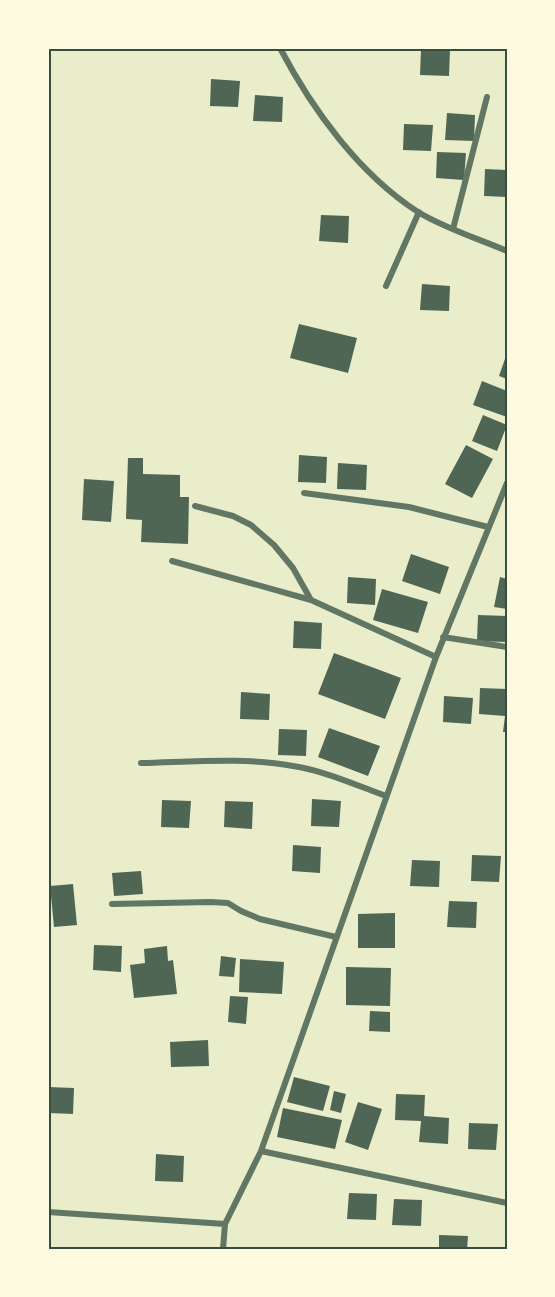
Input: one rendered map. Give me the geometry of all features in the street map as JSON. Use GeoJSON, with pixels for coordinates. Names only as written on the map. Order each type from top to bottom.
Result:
{"type":"FeatureCollection","features":[{"type":"Feature","properties":{"kind":"street"},"geometry":{"type":"LineString","coordinates":[[280,48],[293,74],[330,129],[366,169],[419,212],[507,251]]}},
{"type":"Feature","properties":{"kind":"street"},"geometry":{"type":"LineString","coordinates":[[453,229],[487,97]]}},
{"type":"Feature","properties":{"kind":"street"},"geometry":{"type":"LineString","coordinates":[[386,286],[419,212]]}},
{"type":"Feature","properties":{"kind":"street"},"geometry":{"type":"LineString","coordinates":[[223,1249],[225,1224],[261,1150],[443,637],[507,483]]}},
{"type":"Feature","properties":{"kind":"street"},"geometry":{"type":"LineString","coordinates":[[304,493],[409,507],[488,527]]}},
{"type":"Feature","properties":{"kind":"street"},"geometry":{"type":"LineString","coordinates":[[195,506],[233,516],[251,525],[274,545],[293,568],[311,600]]}},
{"type":"Feature","properties":{"kind":"street"},"geometry":{"type":"LineString","coordinates":[[172,561],[311,600],[436,657]]}},
{"type":"Feature","properties":{"kind":"street"},"geometry":{"type":"LineString","coordinates":[[443,637],[507,647]]}},
{"type":"Feature","properties":{"kind":"street"},"geometry":{"type":"LineString","coordinates":[[141,763],[256,762],[295,766],[344,780],[386,796]]}},
{"type":"Feature","properties":{"kind":"street"},"geometry":{"type":"LineString","coordinates":[[112,904],[228,903],[260,919],[336,937]]}},
{"type":"Feature","properties":{"kind":"street"},"geometry":{"type":"LineString","coordinates":[[261,1150],[507,1203]]}},
{"type":"Feature","properties":{"kind":"street"},"geometry":{"type":"LineString","coordinates":[[48,1212],[225,1224]]}},
{"type":"Feature","properties":{"kind":"building"},"geometry":{"type":"Polygon","coordinates":[[[421,49],[450,50],[449,76],[420,75],[421,49]]]}},
{"type":"Feature","properties":{"kind":"building"},"geometry":{"type":"Polygon","coordinates":[[[211,79],[240,81],[238,107],[210,106],[211,79]]]}},
{"type":"Feature","properties":{"kind":"building"},"geometry":{"type":"Polygon","coordinates":[[[255,95],[283,97],[282,122],[253,121],[255,95]]]}},
{"type":"Feature","properties":{"kind":"building"},"geometry":{"type":"Polygon","coordinates":[[[447,113],[475,115],[474,141],[445,140],[447,113]]]}},
{"type":"Feature","properties":{"kind":"building"},"geometry":{"type":"Polygon","coordinates":[[[404,124],[433,125],[431,151],[403,150],[404,124]]]}},
{"type":"Feature","properties":{"kind":"building"},"geometry":{"type":"Polygon","coordinates":[[[437,152],[466,153],[464,180],[436,178],[437,152]]]}},
{"type":"Feature","properties":{"kind":"building"},"geometry":{"type":"Polygon","coordinates":[[[485,169],[507,170],[507,197],[484,196],[485,169]]]}},
{"type":"Feature","properties":{"kind":"building"},"geometry":{"type":"Polygon","coordinates":[[[321,215],[349,216],[348,243],[319,241],[321,215]]]}},
{"type":"Feature","properties":{"kind":"building"},"geometry":{"type":"Polygon","coordinates":[[[422,284],[450,286],[449,311],[420,310],[422,284]]]}},
{"type":"Feature","properties":{"kind":"building"},"geometry":{"type":"Polygon","coordinates":[[[299,324],[357,338],[348,373],[290,358],[299,324]]]}},
{"type":"Feature","properties":{"kind":"building"},"geometry":{"type":"Polygon","coordinates":[[[507,353],[507,379],[499,376],[507,353]]]}},
{"type":"Feature","properties":{"kind":"building"},"geometry":{"type":"Polygon","coordinates":[[[482,381],[507,391],[507,417],[473,405],[482,381]]]}},
{"type":"Feature","properties":{"kind":"building"},"geometry":{"type":"Polygon","coordinates":[[[483,415],[507,425],[497,451],[472,441],[483,415]]]}},
{"type":"Feature","properties":{"kind":"building"},"geometry":{"type":"Polygon","coordinates":[[[466,445],[493,459],[472,498],[445,484],[466,445]]]}},
{"type":"Feature","properties":{"kind":"building"},"geometry":{"type":"Polygon","coordinates":[[[299,455],[327,457],[326,483],[298,482],[299,455]]]}},
{"type":"Feature","properties":{"kind":"building"},"geometry":{"type":"Polygon","coordinates":[[[128,458],[143,458],[143,474],[180,475],[180,497],[189,497],[188,544],[141,542],[142,520],[126,519],[128,458]]]}},
{"type":"Feature","properties":{"kind":"building"},"geometry":{"type":"Polygon","coordinates":[[[338,463],[367,465],[366,490],[337,489],[338,463]]]}},
{"type":"Feature","properties":{"kind":"building"},"geometry":{"type":"Polygon","coordinates":[[[84,479],[114,481],[111,522],[82,520],[84,479]]]}},
{"type":"Feature","properties":{"kind":"building"},"geometry":{"type":"Polygon","coordinates":[[[411,554],[449,567],[440,594],[402,581],[411,554]]]}},
{"type":"Feature","properties":{"kind":"building"},"geometry":{"type":"Polygon","coordinates":[[[348,577],[376,579],[375,605],[347,603],[348,577]]]}},
{"type":"Feature","properties":{"kind":"building"},"geometry":{"type":"Polygon","coordinates":[[[500,577],[507,579],[507,609],[494,607],[500,577]]]}},
{"type":"Feature","properties":{"kind":"building"},"geometry":{"type":"Polygon","coordinates":[[[382,589],[428,602],[418,633],[373,620],[382,589]]]}},
{"type":"Feature","properties":{"kind":"building"},"geometry":{"type":"Polygon","coordinates":[[[478,615],[507,616],[505,642],[477,641],[478,615]]]}},
{"type":"Feature","properties":{"kind":"building"},"geometry":{"type":"Polygon","coordinates":[[[294,621],[322,623],[321,649],[293,648],[294,621]]]}},
{"type":"Feature","properties":{"kind":"building"},"geometry":{"type":"Polygon","coordinates":[[[334,653],[401,678],[385,719],[318,694],[334,653]]]}},
{"type":"Feature","properties":{"kind":"building"},"geometry":{"type":"Polygon","coordinates":[[[480,688],[507,689],[507,732],[503,732],[505,716],[479,714],[480,688]]]}},
{"type":"Feature","properties":{"kind":"building"},"geometry":{"type":"Polygon","coordinates":[[[241,692],[270,694],[269,720],[240,719],[241,692]]]}},
{"type":"Feature","properties":{"kind":"building"},"geometry":{"type":"Polygon","coordinates":[[[444,696],[473,698],[471,724],[443,722],[444,696]]]}},
{"type":"Feature","properties":{"kind":"building"},"geometry":{"type":"Polygon","coordinates":[[[329,728],[380,746],[368,776],[318,757],[329,728]]]}},
{"type":"Feature","properties":{"kind":"building"},"geometry":{"type":"Polygon","coordinates":[[[279,729],[307,730],[306,756],[278,755],[279,729]]]}},
{"type":"Feature","properties":{"kind":"building"},"geometry":{"type":"Polygon","coordinates":[[[312,799],[341,801],[339,827],[311,826],[312,799]]]}},
{"type":"Feature","properties":{"kind":"building"},"geometry":{"type":"Polygon","coordinates":[[[162,800],[191,801],[189,828],[161,827],[162,800]]]}},
{"type":"Feature","properties":{"kind":"building"},"geometry":{"type":"Polygon","coordinates":[[[225,801],[253,802],[252,829],[224,827],[225,801]]]}},
{"type":"Feature","properties":{"kind":"building"},"geometry":{"type":"Polygon","coordinates":[[[293,845],[321,847],[320,873],[292,871],[293,845]]]}},
{"type":"Feature","properties":{"kind":"building"},"geometry":{"type":"Polygon","coordinates":[[[472,855],[501,856],[499,882],[471,881],[472,855]]]}},
{"type":"Feature","properties":{"kind":"building"},"geometry":{"type":"Polygon","coordinates":[[[412,860],[440,861],[439,887],[410,886],[412,860]]]}},
{"type":"Feature","properties":{"kind":"building"},"geometry":{"type":"Polygon","coordinates":[[[141,871],[143,894],[114,896],[112,873],[141,871]]]}},
{"type":"Feature","properties":{"kind":"building"},"geometry":{"type":"Polygon","coordinates":[[[73,884],[77,925],[54,927],[50,886],[73,884]]]}},
{"type":"Feature","properties":{"kind":"building"},"geometry":{"type":"Polygon","coordinates":[[[449,901],[477,902],[476,928],[447,927],[449,901]]]}},
{"type":"Feature","properties":{"kind":"building"},"geometry":{"type":"Polygon","coordinates":[[[395,913],[395,948],[358,948],[358,914],[395,913]]]}},
{"type":"Feature","properties":{"kind":"building"},"geometry":{"type":"Polygon","coordinates":[[[94,945],[122,946],[121,972],[93,970],[94,945]]]}},
{"type":"Feature","properties":{"kind":"building"},"geometry":{"type":"Polygon","coordinates":[[[167,946],[168,961],[173,960],[177,994],[134,998],[130,965],[145,963],[144,949],[167,946]]]}},
{"type":"Feature","properties":{"kind":"building"},"geometry":{"type":"Polygon","coordinates":[[[221,956],[236,958],[234,977],[219,976],[221,956]]]}},
{"type":"Feature","properties":{"kind":"building"},"geometry":{"type":"Polygon","coordinates":[[[240,959],[284,962],[282,994],[239,992],[240,959]]]}},
{"type":"Feature","properties":{"kind":"building"},"geometry":{"type":"Polygon","coordinates":[[[346,967],[391,968],[390,1006],[346,1005],[346,967]]]}},
{"type":"Feature","properties":{"kind":"building"},"geometry":{"type":"Polygon","coordinates":[[[230,996],[248,997],[246,1024],[228,1022],[230,996]]]}},
{"type":"Feature","properties":{"kind":"building"},"geometry":{"type":"Polygon","coordinates":[[[370,1011],[390,1012],[390,1032],[369,1031],[370,1011]]]}},
{"type":"Feature","properties":{"kind":"building"},"geometry":{"type":"Polygon","coordinates":[[[208,1040],[209,1066],[171,1067],[170,1042],[208,1040]]]}},
{"type":"Feature","properties":{"kind":"building"},"geometry":{"type":"Polygon","coordinates":[[[294,1077],[330,1086],[323,1111],[287,1102],[294,1077]]]}},
{"type":"Feature","properties":{"kind":"building"},"geometry":{"type":"Polygon","coordinates":[[[48,1087],[74,1088],[73,1114],[48,1113],[48,1087]]]}},
{"type":"Feature","properties":{"kind":"building"},"geometry":{"type":"Polygon","coordinates":[[[334,1091],[346,1094],[341,1113],[330,1110],[334,1091]]]}},
{"type":"Feature","properties":{"kind":"building"},"geometry":{"type":"Polygon","coordinates":[[[396,1094],[425,1095],[424,1116],[449,1118],[448,1144],[419,1142],[421,1121],[395,1120],[396,1094]]]}},
{"type":"Feature","properties":{"kind":"building"},"geometry":{"type":"Polygon","coordinates":[[[358,1102],[382,1109],[368,1150],[345,1142],[358,1102]]]}},
{"type":"Feature","properties":{"kind":"building"},"geometry":{"type":"Polygon","coordinates":[[[283,1108],[342,1120],[335,1149],[277,1137],[283,1108]]]}},
{"type":"Feature","properties":{"kind":"building"},"geometry":{"type":"Polygon","coordinates":[[[469,1123],[498,1124],[496,1150],[468,1149],[469,1123]]]}},
{"type":"Feature","properties":{"kind":"building"},"geometry":{"type":"Polygon","coordinates":[[[156,1154],[184,1156],[183,1182],[155,1181],[156,1154]]]}},
{"type":"Feature","properties":{"kind":"building"},"geometry":{"type":"Polygon","coordinates":[[[349,1193],[377,1194],[376,1220],[347,1219],[349,1193]]]}},
{"type":"Feature","properties":{"kind":"building"},"geometry":{"type":"Polygon","coordinates":[[[394,1199],[422,1200],[421,1226],[392,1225],[394,1199]]]}},
{"type":"Feature","properties":{"kind":"building"},"geometry":{"type":"Polygon","coordinates":[[[439,1235],[468,1236],[467,1249],[439,1249],[439,1235]]]}}]}
